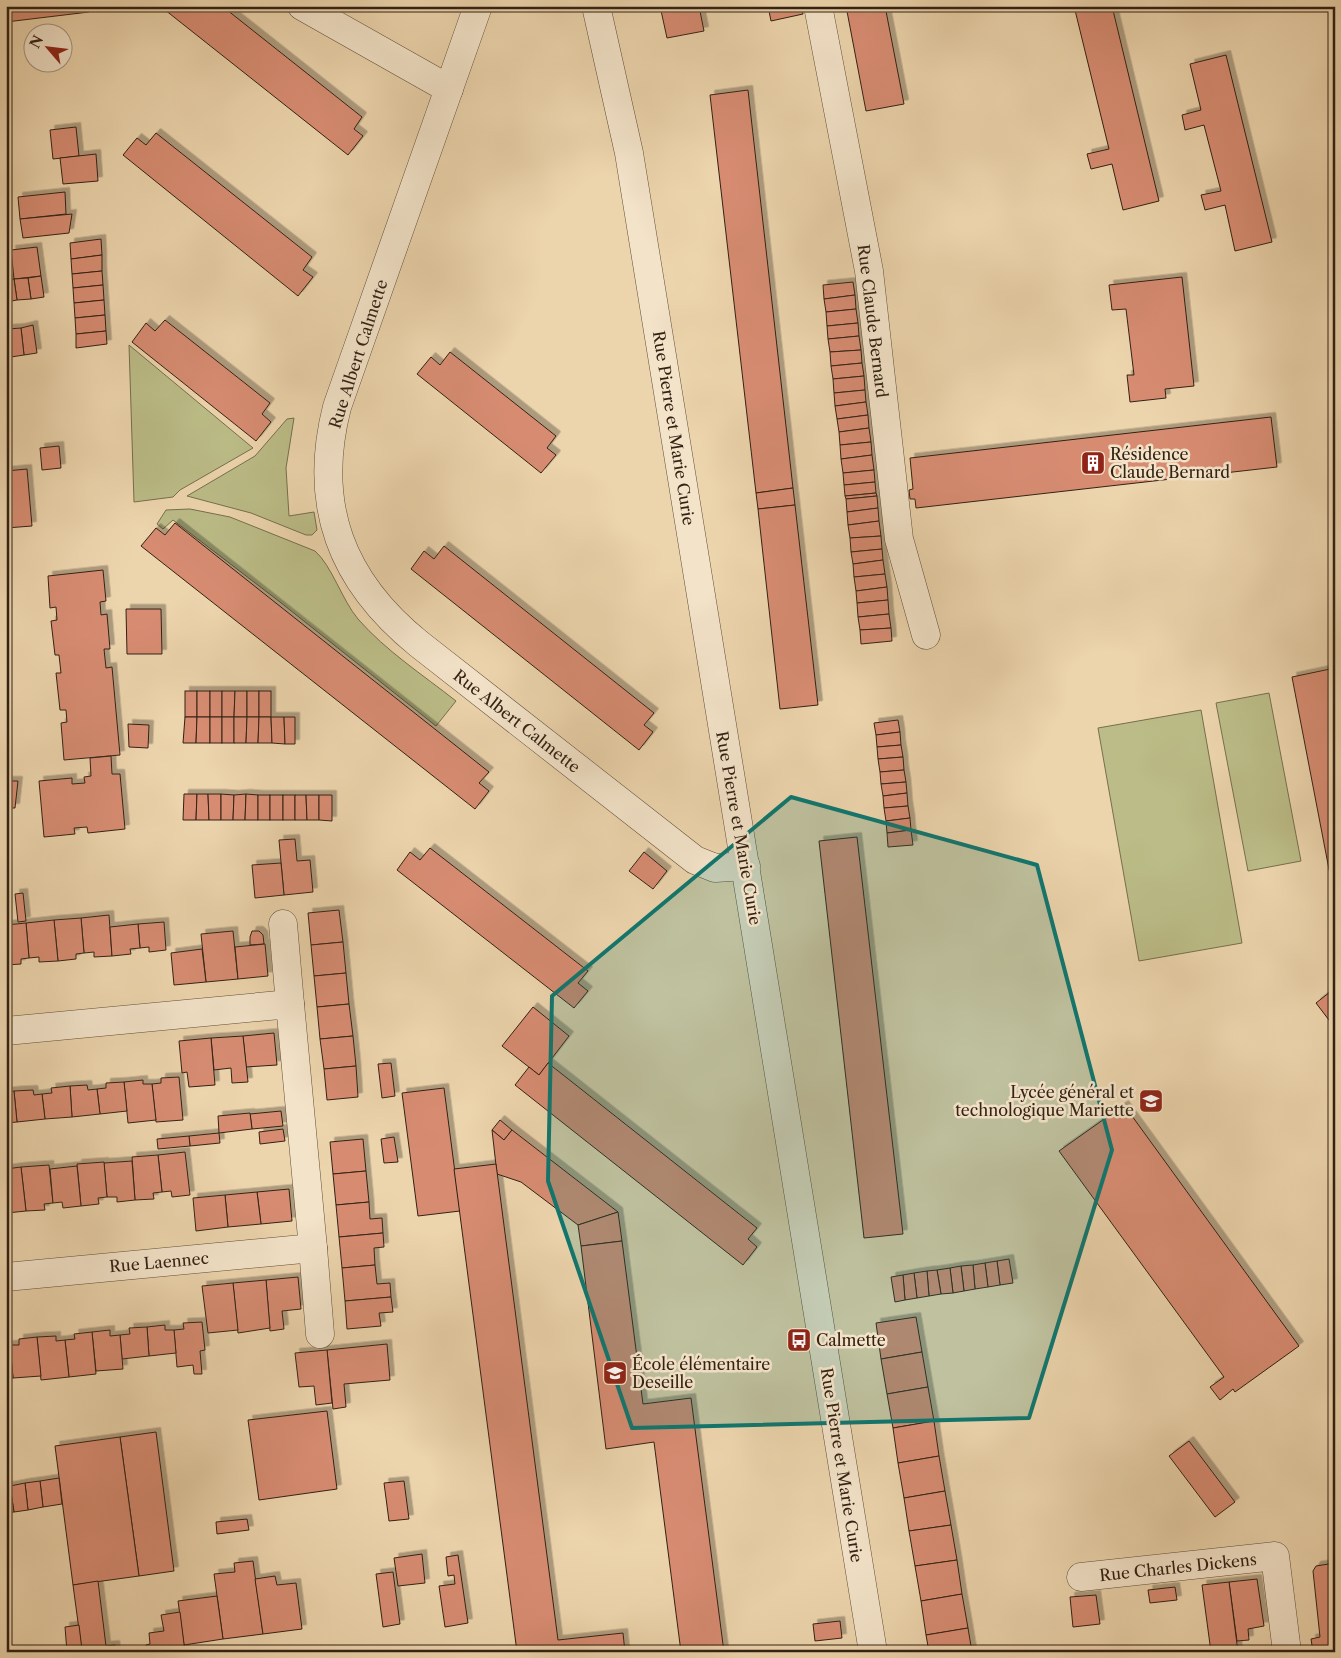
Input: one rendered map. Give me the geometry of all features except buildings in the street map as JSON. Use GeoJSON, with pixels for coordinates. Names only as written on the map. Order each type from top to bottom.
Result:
{"type":"FeatureCollection","features":[{"type":"Feature","properties":{"kind":"street"},"geometry":{"type":"LineString","coordinates":[[302,6],[449,90]]}},
{"type":"Feature","properties":{"kind":"street","name":"Rue Albert Calmette"},"geometry":{"type":"LineString","coordinates":[[478,6],[334,420],[330,440],[328,483],[332,519],[353,570],[374,601],[403,631],[695,860],[715,868],[746,866]]}},
{"type":"Feature","properties":{"kind":"street","name":"Rue Pierre et Marie Curie"},"geometry":{"type":"LineString","coordinates":[[596,6],[629,152],[873,1652]]}},
{"type":"Feature","properties":{"kind":"street","name":"Rue Claude Bernard"},"geometry":{"type":"LineString","coordinates":[[818,6],[869,271],[899,539],[926,635]]}},
{"type":"Feature","properties":{"kind":"street"},"geometry":{"type":"LineString","coordinates":[[283,924],[320,1334]]}},
{"type":"Feature","properties":{"kind":"street"},"geometry":{"type":"LineString","coordinates":[[6,1032],[290,1004]]}},
{"type":"Feature","properties":{"kind":"street","name":"Rue Laennec"},"geometry":{"type":"LineString","coordinates":[[6,1277],[313,1248]]}},
{"type":"Feature","properties":{"kind":"street","name":"Rue Charles Dickens"},"geometry":{"type":"LineString","coordinates":[[1081,1577],[1275,1556],[1287,1652]]}},
{"type":"Feature","properties":{"kind":"highlighted area"},"geometry":{"type":"Polygon","coordinates":[[[791,797],[1037,865],[1112,1150],[1029,1418],[632,1428],[548,1181],[552,996],[791,797]]]}},
{"type":"Feature","properties":{"kind":"green space"},"geometry":{"type":"Polygon","coordinates":[[[129,345],[253,448],[180,490],[173,497],[134,502],[129,345]]]}},
{"type":"Feature","properties":{"kind":"green space"},"geometry":{"type":"Polygon","coordinates":[[[294,418],[286,468],[289,516],[314,512],[317,530],[312,535],[306,535],[251,513],[187,496],[255,456],[287,419],[294,418]]]}},
{"type":"Feature","properties":{"kind":"green space"},"geometry":{"type":"Polygon","coordinates":[[[190,509],[230,517],[315,551],[327,565],[352,611],[369,631],[456,701],[436,726],[173,520],[163,529],[157,524],[166,510],[190,509]]]}},
{"type":"Feature","properties":{"kind":"green space"},"geometry":{"type":"Polygon","coordinates":[[[1269,693],[1301,861],[1248,871],[1216,703],[1269,693]]]}},
{"type":"Feature","properties":{"kind":"green space"},"geometry":{"type":"Polygon","coordinates":[[[1201,710],[1242,943],[1139,961],[1098,728],[1201,710]]]}},
{"type":"Feature","properties":{"kind":"place","name":"Résidence Claude Bernard"},"geometry":{"type":"Point","coordinates":[1093,463]}},
{"type":"Feature","properties":{"kind":"place","name":"Lycée général et technologique Mariette"},"geometry":{"type":"Point","coordinates":[1151,1101]}},
{"type":"Feature","properties":{"kind":"place","name":"Calmette"},"geometry":{"type":"Point","coordinates":[799,1340]}},
{"type":"Feature","properties":{"kind":"place","name":"École élémentaire Deseille"},"geometry":{"type":"Point","coordinates":[615,1373]}}]}
